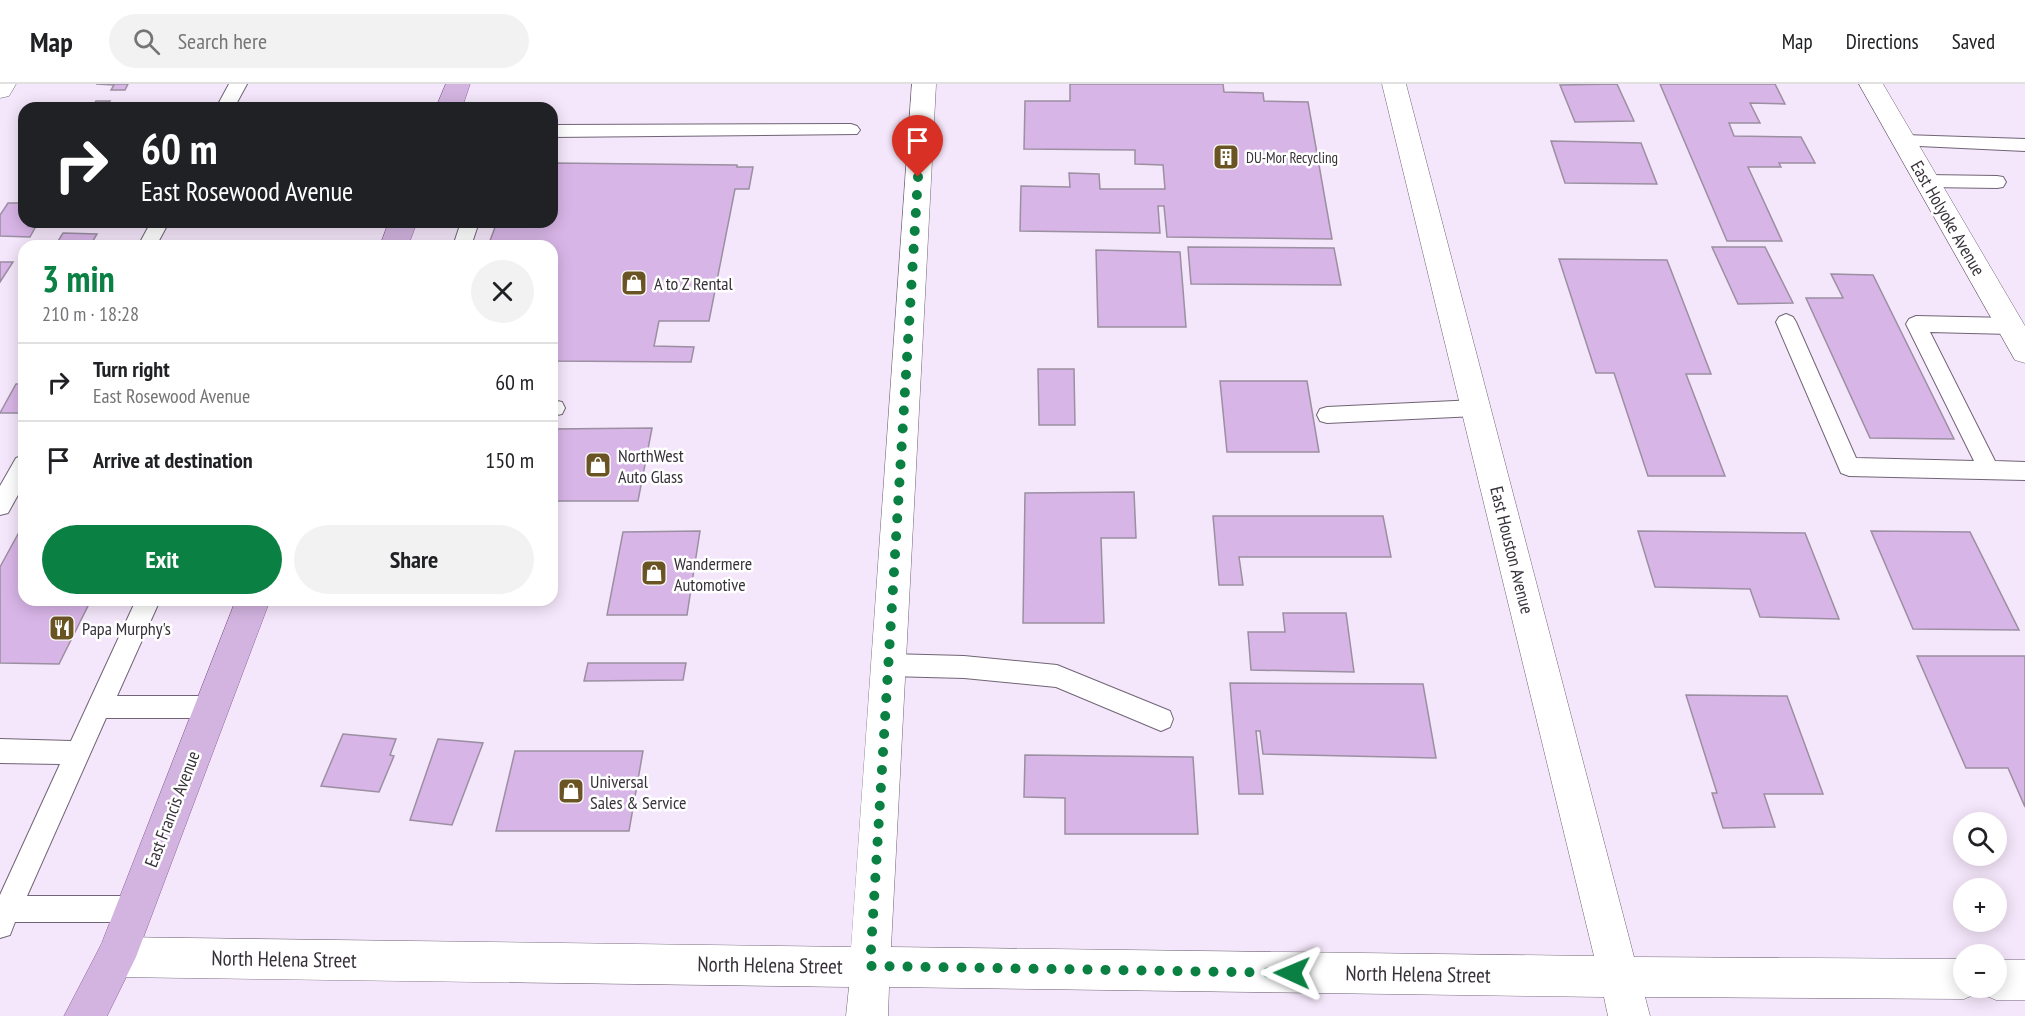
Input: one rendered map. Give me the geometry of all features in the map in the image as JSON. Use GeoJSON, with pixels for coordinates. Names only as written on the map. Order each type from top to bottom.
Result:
{"type":"FeatureCollection","features":[{"type":"Feature","properties":{"kind":"main road"},"geometry":{"type":"LineString","coordinates":[[451,102],[458,84]]}},
{"type":"Feature","properties":{"kind":"main road","name":"East Francis Avenue"},"geometry":{"type":"LineString","coordinates":[[85,1016],[116,957],[252,606]]}},
{"type":"Feature","properties":{"kind":"street"},"geometry":{"type":"LineString","coordinates":[[0,90],[4,84]]}},
{"type":"Feature","properties":{"kind":"street"},"geometry":{"type":"LineString","coordinates":[[867,1016],[924,84]]}},
{"type":"Feature","properties":{"kind":"street","name":"East Houston Avenue"},"geometry":{"type":"LineString","coordinates":[[1394,84],[1629,1016]]}},
{"type":"Feature","properties":{"kind":"street","name":"East Holyoke Avenue"},"geometry":{"type":"LineString","coordinates":[[1871,84],[2025,352]]}},
{"type":"Feature","properties":{"kind":"street","name":"North Helena Street"},"geometry":{"type":"LineString","coordinates":[[116,957],[1953,980]]}},
{"type":"Feature","properties":{"kind":"street"},"geometry":{"type":"LineString","coordinates":[[2007,980],[2025,980]]}},
{"type":"Feature","properties":{"kind":"lane"},"geometry":{"type":"LineString","coordinates":[[228,102],[238,84]]}},
{"type":"Feature","properties":{"kind":"lane"},"geometry":{"type":"LineString","coordinates":[[558,131],[851,130]]}},
{"type":"Feature","properties":{"kind":"lane"},"geometry":{"type":"LineString","coordinates":[[1904,141],[2025,145]]}},
{"type":"Feature","properties":{"kind":"lane"},"geometry":{"type":"LineString","coordinates":[[1927,181],[1997,182]]}},
{"type":"Feature","properties":{"kind":"lane"},"geometry":{"type":"LineString","coordinates":[[1786,322],[1849,467],[2025,471]]}},
{"type":"Feature","properties":{"kind":"lane"},"geometry":{"type":"LineString","coordinates":[[1989,470],[1916,324],[2010,326]]}},
{"type":"Feature","properties":{"kind":"lane"},"geometry":{"type":"LineString","coordinates":[[1327,415],[1476,408]]}},
{"type":"Feature","properties":{"kind":"lane"},"geometry":{"type":"LineString","coordinates":[[0,506],[18,474]]}},
{"type":"Feature","properties":{"kind":"lane"},"geometry":{"type":"LineString","coordinates":[[134,909],[3,914],[145,606]]}},
{"type":"Feature","properties":{"kind":"lane"},"geometry":{"type":"LineString","coordinates":[[889,665],[964,667],[1057,676],[1161,719]]}},
{"type":"Feature","properties":{"kind":"lane"},"geometry":{"type":"LineString","coordinates":[[99,707],[211,707]]}},
{"type":"Feature","properties":{"kind":"lane"},"geometry":{"type":"LineString","coordinates":[[0,751],[79,753]]}},
{"type":"Feature","properties":{"kind":"building"},"geometry":{"type":"Polygon","coordinates":[[[96,84],[128,84],[125,90],[111,90],[114,85],[96,84]]]}},
{"type":"Feature","properties":{"kind":"building","name":"DU-Mor Recycling"},"geometry":{"type":"Polygon","coordinates":[[[1070,84],[1223,84],[1224,92],[1263,93],[1264,101],[1308,102],[1332,239],[1167,237],[1164,206],[1158,206],[1160,233],[1020,231],[1021,186],[1070,187],[1069,173],[1099,174],[1100,189],[1165,189],[1163,165],[1135,164],[1135,150],[1024,149],[1025,101],[1070,101],[1070,84]]]}},
{"type":"Feature","properties":{"kind":"building"},"geometry":{"type":"Polygon","coordinates":[[[1617,84],[1634,121],[1575,122],[1560,85],[1617,84]]]}},
{"type":"Feature","properties":{"kind":"building"},"geometry":{"type":"Polygon","coordinates":[[[1660,84],[1775,84],[1785,104],[1750,103],[1760,123],[1729,123],[1734,136],[1801,137],[1815,163],[1779,163],[1781,167],[1748,167],[1782,241],[1727,241],[1660,84]]]}},
{"type":"Feature","properties":{"kind":"building"},"geometry":{"type":"Polygon","coordinates":[[[1551,141],[1641,143],[1657,184],[1565,183],[1551,141]]]}},
{"type":"Feature","properties":{"kind":"building","name":"A to Z Rental"},"geometry":{"type":"Polygon","coordinates":[[[558,163],[753,167],[749,189],[735,189],[709,321],[659,321],[654,346],[694,347],[691,362],[558,361],[558,240],[490,240],[495,228],[558,228],[558,163]]]}},
{"type":"Feature","properties":{"kind":"building"},"geometry":{"type":"Polygon","coordinates":[[[8,203],[18,203],[18,228],[35,228],[30,237],[0,236],[0,215],[8,203]]]}},
{"type":"Feature","properties":{"kind":"building"},"geometry":{"type":"Polygon","coordinates":[[[63,233],[97,234],[94,240],[59,240],[63,233]]]}},
{"type":"Feature","properties":{"kind":"building"},"geometry":{"type":"Polygon","coordinates":[[[1188,247],[1334,248],[1341,285],[1191,284],[1188,247]]]}},
{"type":"Feature","properties":{"kind":"building"},"geometry":{"type":"Polygon","coordinates":[[[1712,247],[1765,247],[1793,303],[1738,304],[1712,247]]]}},
{"type":"Feature","properties":{"kind":"building"},"geometry":{"type":"Polygon","coordinates":[[[1096,250],[1180,252],[1186,327],[1098,327],[1096,250]]]}},
{"type":"Feature","properties":{"kind":"building"},"geometry":{"type":"Polygon","coordinates":[[[1559,259],[1667,260],[1711,374],[1686,374],[1725,476],[1648,476],[1614,373],[1596,373],[1559,259]]]}},
{"type":"Feature","properties":{"kind":"building"},"geometry":{"type":"Polygon","coordinates":[[[0,262],[13,262],[0,282],[0,262]]]}},
{"type":"Feature","properties":{"kind":"building"},"geometry":{"type":"Polygon","coordinates":[[[1831,274],[1873,275],[1954,439],[1870,438],[1806,298],[1843,298],[1831,274]]]}},
{"type":"Feature","properties":{"kind":"building"},"geometry":{"type":"Polygon","coordinates":[[[1038,369],[1074,369],[1075,425],[1039,425],[1038,369]]]}},
{"type":"Feature","properties":{"kind":"building"},"geometry":{"type":"Polygon","coordinates":[[[1220,381],[1307,381],[1319,452],[1227,452],[1220,381]]]}},
{"type":"Feature","properties":{"kind":"building"},"geometry":{"type":"Polygon","coordinates":[[[16,384],[18,384],[18,413],[0,413],[16,384]]]}},
{"type":"Feature","properties":{"kind":"building","name":"NorthWest Auto Glass"},"geometry":{"type":"Polygon","coordinates":[[[652,428],[638,501],[558,501],[558,429],[652,428]]]}},
{"type":"Feature","properties":{"kind":"building"},"geometry":{"type":"Polygon","coordinates":[[[1134,492],[1136,538],[1101,538],[1104,623],[1023,623],[1025,493],[1134,492]]]}},
{"type":"Feature","properties":{"kind":"building"},"geometry":{"type":"Polygon","coordinates":[[[1213,516],[1383,516],[1391,557],[1239,557],[1243,585],[1219,585],[1213,516]]]}},
{"type":"Feature","properties":{"kind":"building","name":"Wandermere Automotive"},"geometry":{"type":"Polygon","coordinates":[[[700,531],[687,615],[607,615],[623,532],[700,531]]]}},
{"type":"Feature","properties":{"kind":"building"},"geometry":{"type":"Polygon","coordinates":[[[1638,531],[1805,533],[1839,619],[1760,617],[1750,589],[1655,587],[1638,531]]]}},
{"type":"Feature","properties":{"kind":"building"},"geometry":{"type":"Polygon","coordinates":[[[1871,531],[1970,532],[2019,630],[1913,629],[1871,531]]]}},
{"type":"Feature","properties":{"kind":"building"},"geometry":{"type":"Polygon","coordinates":[[[18,534],[18,606],[88,606],[59,664],[0,663],[0,567],[18,534]]]}},
{"type":"Feature","properties":{"kind":"building"},"geometry":{"type":"Polygon","coordinates":[[[1283,613],[1346,613],[1354,672],[1251,670],[1248,632],[1285,632],[1283,613]]]}},
{"type":"Feature","properties":{"kind":"building"},"geometry":{"type":"Polygon","coordinates":[[[1917,656],[2025,656],[2025,807],[2008,768],[1966,768],[1917,656]]]}},
{"type":"Feature","properties":{"kind":"building"},"geometry":{"type":"Polygon","coordinates":[[[588,663],[686,663],[683,680],[584,681],[588,663]]]}},
{"type":"Feature","properties":{"kind":"building"},"geometry":{"type":"Polygon","coordinates":[[[1230,683],[1423,684],[1436,758],[1263,754],[1260,731],[1256,731],[1263,794],[1239,794],[1230,683]]]}},
{"type":"Feature","properties":{"kind":"building"},"geometry":{"type":"Polygon","coordinates":[[[1686,695],[1787,696],[1823,794],[1764,794],[1775,827],[1723,828],[1712,793],[1717,793],[1686,695]]]}},
{"type":"Feature","properties":{"kind":"building"},"geometry":{"type":"Polygon","coordinates":[[[343,734],[396,739],[390,755],[394,756],[379,792],[321,786],[343,734]]]}},
{"type":"Feature","properties":{"kind":"building"},"geometry":{"type":"Polygon","coordinates":[[[438,739],[483,743],[452,825],[410,820],[438,739]]]}},
{"type":"Feature","properties":{"kind":"building","name":"Universal Sales & Service"},"geometry":{"type":"Polygon","coordinates":[[[515,751],[643,751],[629,831],[496,831],[515,751]]]}},
{"type":"Feature","properties":{"kind":"building"},"geometry":{"type":"Polygon","coordinates":[[[1025,755],[1193,757],[1198,834],[1065,834],[1065,798],[1024,797],[1025,755]]]}},
{"type":"Feature","properties":{"kind":"place","name":"DU-Mor Recycling"},"geometry":{"type":"Point","coordinates":[1226,157]}},
{"type":"Feature","properties":{"kind":"place","name":"A to Z Rental"},"geometry":{"type":"Point","coordinates":[634,283]}},
{"type":"Feature","properties":{"kind":"place","name":"NorthWest Auto Glass"},"geometry":{"type":"Point","coordinates":[598,465]}},
{"type":"Feature","properties":{"kind":"place","name":"Wandermere Automotive"},"geometry":{"type":"Point","coordinates":[654,573]}},
{"type":"Feature","properties":{"kind":"place","name":"Papa Murphy's"},"geometry":{"type":"Point","coordinates":[62,628]}},
{"type":"Feature","properties":{"kind":"place","name":"Universal Sales & Service"},"geometry":{"type":"Point","coordinates":[571,791]}},
{"type":"Feature","properties":{"kind":"route"},"geometry":{"type":"LineString","coordinates":[[918,177],[870,966],[1292,973]]}}]}
